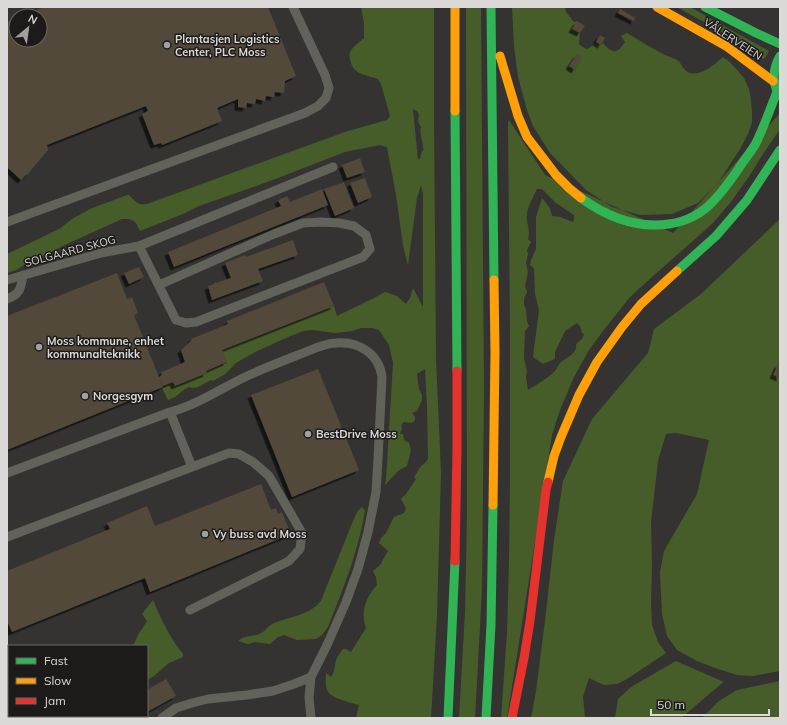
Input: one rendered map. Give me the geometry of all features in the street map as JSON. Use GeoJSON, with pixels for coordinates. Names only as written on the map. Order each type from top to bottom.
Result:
{"type":"FeatureCollection","features":[{"type":"Feature","properties":{"kind":"highway"},"geometry":{"type":"LineString","coordinates":[[448,718],[454,610],[457,509],[455,7]]}},
{"type":"Feature","properties":{"kind":"highway"},"geometry":{"type":"LineString","coordinates":[[491,7],[503,69],[517,115],[527,137],[555,174],[574,193],[598,210],[617,219],[636,225],[656,226],[674,224],[703,211],[714,202],[727,186],[756,142],[764,126],[778,94],[773,81],[773,71],[780,56]]}},
{"type":"Feature","properties":{"kind":"highway"},"geometry":{"type":"LineString","coordinates":[[486,718],[492,625],[495,353],[491,7]]}},
{"type":"Feature","properties":{"kind":"highway","name":"VÅLERVEIEN"},"geometry":{"type":"LineString","coordinates":[[657,7],[726,46],[773,81]]}},
{"type":"Feature","properties":{"kind":"highway","name":"VÅLERVEIEN"},"geometry":{"type":"LineString","coordinates":[[705,7],[742,27],[780,44]]}},
{"type":"Feature","properties":{"kind":"highway"},"geometry":{"type":"LineString","coordinates":[[512,718],[530,620],[546,490],[554,456],[579,395],[597,362],[622,327],[641,304],[716,236],[759,184],[780,150]]}},
{"type":"Feature","properties":{"kind":"lane"},"geometry":{"type":"LineString","coordinates":[[7,222],[305,113],[318,106],[326,98],[329,88],[325,75],[293,7]]}},
{"type":"Feature","properties":{"kind":"lane","name":"SOLGAARD SKOG"},"geometry":{"type":"LineString","coordinates":[[7,280],[101,253],[139,246],[333,167]]}},
{"type":"Feature","properties":{"kind":"lane"},"geometry":{"type":"LineString","coordinates":[[139,246],[176,320],[186,323],[196,322],[363,257],[370,249],[366,234],[354,226],[339,223],[303,223],[274,234],[159,285]]}},
{"type":"Feature","properties":{"kind":"lane"},"geometry":{"type":"LineString","coordinates":[[7,300],[15,296],[22,287],[23,276]]}},
{"type":"Feature","properties":{"kind":"lane"},"geometry":{"type":"LineString","coordinates":[[7,473],[198,402],[244,378],[318,347],[335,342],[358,346],[368,352],[376,359],[381,369],[382,377],[376,492],[368,532],[358,569],[346,602],[327,645],[311,676],[309,697],[310,718]]}},
{"type":"Feature","properties":{"kind":"lane"},"geometry":{"type":"LineString","coordinates":[[170,412],[192,467]]}},
{"type":"Feature","properties":{"kind":"lane"},"geometry":{"type":"LineString","coordinates":[[7,537],[229,453],[239,454],[253,462],[269,476],[302,533],[300,549],[289,561],[190,610]]}},
{"type":"Feature","properties":{"kind":"lane"},"geometry":{"type":"LineString","coordinates":[[162,718],[176,708],[192,703],[208,699],[273,691],[311,676]]}},
{"type":"Feature","properties":{"kind":"green space"},"geometry":{"type":"Polygon","coordinates":[[[361,7],[434,7],[436,359],[441,473],[437,615],[431,718],[356,718],[359,705],[332,696],[327,690],[326,686],[326,673],[331,677],[334,672],[337,658],[343,649],[351,652],[366,628],[364,622],[365,605],[377,585],[376,577],[373,571],[380,565],[388,551],[379,543],[394,517],[404,513],[406,508],[401,499],[416,479],[414,477],[421,466],[428,459],[425,369],[417,374],[422,400],[417,411],[412,413],[415,420],[412,423],[404,422],[401,425],[402,428],[400,434],[403,434],[404,440],[409,443],[411,450],[407,466],[398,471],[385,485],[393,363],[389,345],[379,330],[372,328],[361,328],[352,331],[335,333],[312,330],[303,331],[255,352],[236,363],[225,374],[213,381],[211,380],[198,387],[189,387],[168,400],[162,388],[173,382],[175,386],[227,363],[222,350],[334,306],[337,316],[385,292],[397,296],[406,304],[410,298],[413,288],[423,307],[423,194],[421,185],[417,198],[408,265],[403,245],[387,147],[380,145],[345,152],[199,206],[140,231],[134,221],[122,219],[7,273],[7,254],[59,229],[72,219],[90,209],[127,195],[139,204],[147,204],[345,132],[387,120],[390,116],[381,84],[378,79],[356,71],[351,63],[351,51],[364,38],[364,24],[361,7]],[[413,109],[418,160],[421,157],[423,150],[420,132],[421,127],[418,122],[419,114],[413,109]]]}},
{"type":"Feature","properties":{"kind":"green space"},"geometry":{"type":"Polygon","coordinates":[[[466,7],[481,7],[484,389],[482,590],[475,718],[459,718],[465,612],[467,516],[466,7]]]}},
{"type":"Feature","properties":{"kind":"green space"},"geometry":{"type":"Polygon","coordinates":[[[512,7],[565,7],[566,12],[574,22],[577,21],[573,29],[580,33],[579,44],[584,48],[588,49],[596,42],[601,45],[603,43],[611,51],[617,51],[625,42],[621,36],[627,33],[665,55],[677,60],[686,71],[690,73],[699,73],[704,71],[723,57],[730,62],[744,78],[749,89],[752,122],[748,134],[740,149],[718,183],[698,203],[672,214],[640,215],[612,207],[586,190],[550,153],[533,126],[518,77],[514,46],[512,7]]]}},
{"type":"Feature","properties":{"kind":"green space"},"geometry":{"type":"Polygon","coordinates":[[[677,7],[690,7],[769,51],[763,59],[758,53],[745,45],[677,7]]]}},
{"type":"Feature","properties":{"kind":"green space"},"geometry":{"type":"Polygon","coordinates":[[[780,113],[780,129],[730,203],[713,223],[630,297],[589,350],[574,377],[560,410],[552,435],[507,718],[501,718],[507,633],[509,561],[509,120],[545,175],[673,233],[780,113]],[[537,189],[527,212],[529,231],[528,239],[531,242],[527,250],[528,254],[526,263],[528,272],[525,286],[527,292],[524,299],[527,322],[529,326],[525,331],[524,359],[527,371],[526,377],[528,390],[552,374],[560,363],[573,353],[576,344],[582,339],[584,334],[577,323],[565,331],[555,352],[555,359],[543,364],[533,357],[539,310],[535,294],[534,268],[530,265],[536,249],[536,217],[542,198],[550,208],[552,216],[560,217],[573,222],[574,219],[574,215],[556,203],[542,189],[537,189]]]}},
{"type":"Feature","properties":{"kind":"green space"},"geometry":{"type":"Polygon","coordinates":[[[780,219],[780,365],[778,364],[773,375],[780,378],[780,671],[753,676],[737,675],[697,661],[677,650],[667,636],[662,614],[660,572],[664,551],[697,494],[709,440],[676,433],[666,434],[658,461],[651,522],[651,602],[652,625],[658,642],[666,653],[617,684],[604,685],[589,678],[583,697],[585,718],[531,718],[536,691],[554,540],[563,481],[592,419],[648,353],[654,329],[701,294],[780,219]]]}},
{"type":"Feature","properties":{"kind":"green space"},"geometry":{"type":"Polygon","coordinates":[[[362,507],[365,511],[354,556],[328,627],[322,635],[316,639],[297,640],[284,635],[278,637],[270,644],[255,642],[248,644],[238,641],[261,633],[274,623],[305,613],[320,602],[353,521],[357,512],[362,507]]]}},
{"type":"Feature","properties":{"kind":"green space"},"geometry":{"type":"Polygon","coordinates":[[[153,600],[166,628],[183,654],[183,657],[169,663],[148,679],[148,645],[133,645],[147,621],[142,614],[153,600]]]}},
{"type":"Feature","properties":{"kind":"green space"},"geometry":{"type":"Polygon","coordinates":[[[676,661],[724,682],[681,718],[615,718],[618,699],[631,687],[676,661]]]}},
{"type":"Feature","properties":{"kind":"green space"},"geometry":{"type":"Polygon","coordinates":[[[780,681],[780,718],[702,718],[719,701],[737,690],[780,681]]]}},
{"type":"Feature","properties":{"kind":"green space"},"geometry":{"type":"Polygon","coordinates":[[[34,717],[84,717],[83,718],[34,717]]]}},
{"type":"Feature","properties":{"kind":"building"},"geometry":{"type":"Polygon","coordinates":[[[268,7],[296,76],[285,81],[284,93],[275,92],[274,97],[266,96],[265,101],[256,99],[255,104],[247,103],[246,108],[238,107],[238,99],[217,108],[222,121],[162,145],[161,143],[154,145],[142,114],[148,111],[146,106],[47,145],[48,150],[21,180],[8,168],[7,170],[7,22],[8,48],[48,48],[48,8],[42,8],[268,7]]]}},
{"type":"Feature","properties":{"kind":"building"},"geometry":{"type":"Polygon","coordinates":[[[620,9],[635,18],[634,21],[618,13],[620,9]]]}},
{"type":"Feature","properties":{"kind":"building"},"geometry":{"type":"Polygon","coordinates":[[[577,21],[585,26],[580,33],[572,29],[577,21]]]}},
{"type":"Feature","properties":{"kind":"building"},"geometry":{"type":"Polygon","coordinates":[[[600,35],[605,38],[601,45],[596,42],[600,35]]]}},
{"type":"Feature","properties":{"kind":"building"},"geometry":{"type":"Polygon","coordinates":[[[577,54],[582,57],[575,70],[569,66],[577,54]]]}},
{"type":"Feature","properties":{"kind":"building"},"geometry":{"type":"Polygon","coordinates":[[[360,158],[365,172],[347,178],[342,165],[360,158]]]}},
{"type":"Feature","properties":{"kind":"building"},"geometry":{"type":"Polygon","coordinates":[[[365,178],[372,197],[358,203],[350,183],[365,178]]]}},
{"type":"Feature","properties":{"kind":"building"},"geometry":{"type":"Polygon","coordinates":[[[344,182],[354,208],[335,216],[324,189],[344,182]]]}},
{"type":"Feature","properties":{"kind":"building"},"geometry":{"type":"Polygon","coordinates":[[[322,189],[328,205],[174,267],[168,252],[281,206],[278,200],[287,196],[290,202],[322,189]]]}},
{"type":"Feature","properties":{"kind":"building"},"geometry":{"type":"Polygon","coordinates":[[[293,240],[298,255],[258,269],[263,281],[212,300],[208,286],[231,278],[225,263],[293,240]]]}},
{"type":"Feature","properties":{"kind":"building"},"geometry":{"type":"Polygon","coordinates":[[[139,267],[144,277],[129,284],[124,273],[139,267]]]}},
{"type":"Feature","properties":{"kind":"building"},"geometry":{"type":"Polygon","coordinates":[[[117,273],[127,299],[132,297],[138,313],[134,315],[159,377],[162,375],[161,372],[185,362],[181,350],[192,340],[191,339],[228,324],[227,321],[324,282],[334,306],[222,350],[227,362],[206,371],[207,373],[175,386],[173,382],[163,386],[160,379],[163,387],[7,450],[7,316],[117,273]]]}},
{"type":"Feature","properties":{"kind":"building"},"geometry":{"type":"Polygon","coordinates":[[[778,364],[780,365],[780,378],[773,375],[778,364]]]}},
{"type":"Feature","properties":{"kind":"building"},"geometry":{"type":"Polygon","coordinates":[[[318,369],[359,470],[292,497],[251,395],[318,369]]]}},
{"type":"Feature","properties":{"kind":"building"},"geometry":{"type":"Polygon","coordinates":[[[261,484],[271,510],[276,508],[278,514],[282,512],[291,534],[150,592],[145,578],[12,632],[7,621],[7,571],[110,529],[107,523],[147,506],[155,526],[261,484]]]}},
{"type":"Feature","properties":{"kind":"building"},"geometry":{"type":"Polygon","coordinates":[[[166,679],[176,696],[148,711],[148,689],[166,679]]]}},
{"type":"Feature","properties":{"kind":"traffic: fast"},"geometry":{"type":"LineString","coordinates":[[491,7],[494,280]]}},
{"type":"Feature","properties":{"kind":"traffic: fast"},"geometry":{"type":"LineString","coordinates":[[705,7],[780,44]]}},
{"type":"Feature","properties":{"kind":"traffic: fast"},"geometry":{"type":"LineString","coordinates":[[777,92],[774,83],[774,74],[780,56]]}},
{"type":"Feature","properties":{"kind":"traffic: fast"},"geometry":{"type":"LineString","coordinates":[[581,198],[607,214],[635,223],[655,225],[670,224],[683,221],[694,216],[714,201],[752,150],[762,131],[777,92]]}},
{"type":"Feature","properties":{"kind":"traffic: fast"},"geometry":{"type":"LineString","coordinates":[[455,111],[457,371]]}},
{"type":"Feature","properties":{"kind":"traffic: fast"},"geometry":{"type":"LineString","coordinates":[[677,271],[716,236],[747,200],[780,150]]}},
{"type":"Feature","properties":{"kind":"traffic: fast"},"geometry":{"type":"LineString","coordinates":[[486,718],[491,625],[493,505]]}},
{"type":"Feature","properties":{"kind":"traffic: fast"},"geometry":{"type":"LineString","coordinates":[[448,718],[455,561]]}},
{"type":"Feature","properties":{"kind":"traffic: slow"},"geometry":{"type":"LineString","coordinates":[[455,7],[455,111]]}},
{"type":"Feature","properties":{"kind":"traffic: slow"},"geometry":{"type":"LineString","coordinates":[[657,7],[726,46],[773,81]]}},
{"type":"Feature","properties":{"kind":"traffic: slow"},"geometry":{"type":"LineString","coordinates":[[500,56],[518,116],[527,137],[556,175],[581,198]]}},
{"type":"Feature","properties":{"kind":"traffic: slow"},"geometry":{"type":"LineString","coordinates":[[548,482],[554,456],[561,437],[579,395],[597,362],[622,327],[641,304],[677,271]]}},
{"type":"Feature","properties":{"kind":"traffic: slow"},"geometry":{"type":"LineString","coordinates":[[493,505],[495,353],[494,280]]}},
{"type":"Feature","properties":{"kind":"traffic: jam"},"geometry":{"type":"LineString","coordinates":[[455,561],[457,371]]}},
{"type":"Feature","properties":{"kind":"traffic: jam"},"geometry":{"type":"LineString","coordinates":[[512,718],[530,621],[548,482]]}},
{"type":"Feature","properties":{"kind":"place","name":"Plantasjen Logistics Center, PLC Moss"},"geometry":{"type":"Point","coordinates":[167,45]}},
{"type":"Feature","properties":{"kind":"place","name":"Moss kommune, enhet kommunalteknikk"},"geometry":{"type":"Point","coordinates":[39,347]}},
{"type":"Feature","properties":{"kind":"place","name":"Norgesgym"},"geometry":{"type":"Point","coordinates":[85,396]}},
{"type":"Feature","properties":{"kind":"place","name":"BestDrive Moss"},"geometry":{"type":"Point","coordinates":[308,434]}},
{"type":"Feature","properties":{"kind":"place","name":"Vy buss avd Moss"},"geometry":{"type":"Point","coordinates":[205,534]}}]}
